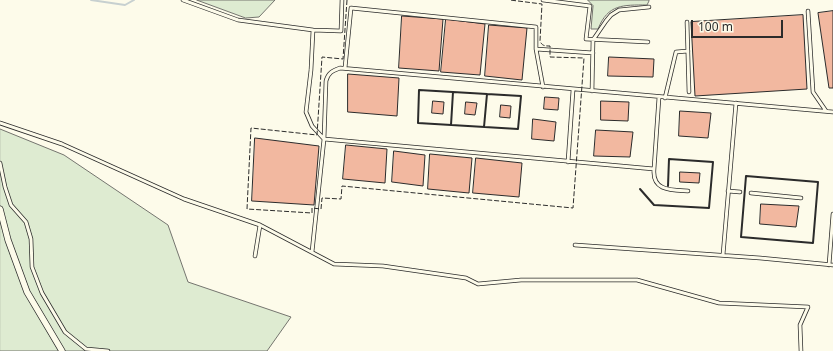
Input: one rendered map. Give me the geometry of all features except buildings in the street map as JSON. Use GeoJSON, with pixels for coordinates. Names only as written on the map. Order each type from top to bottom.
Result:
{"type":"FeatureCollection","features":[{"type":"Feature","properties":{"kind":"street"},"geometry":{"type":"LineString","coordinates":[[0,209],[8,240],[27,292],[62,351]]}},
{"type":"Feature","properties":{"kind":"lane"},"geometry":{"type":"LineString","coordinates":[[184,0],[238,20],[313,30],[341,32],[342,0]]}},
{"type":"Feature","properties":{"kind":"lane"},"geometry":{"type":"LineString","coordinates":[[543,0],[590,6],[586,39],[648,42]]}},
{"type":"Feature","properties":{"kind":"lane"},"geometry":{"type":"LineString","coordinates":[[592,91],[593,40],[611,15],[619,10],[649,7]]}},
{"type":"Feature","properties":{"kind":"lane"},"geometry":{"type":"LineString","coordinates":[[345,68],[352,8],[536,27],[536,49],[544,87]]}},
{"type":"Feature","properties":{"kind":"lane"},"geometry":{"type":"LineString","coordinates":[[808,11],[813,92],[826,111]]}},
{"type":"Feature","properties":{"kind":"lane"},"geometry":{"type":"LineString","coordinates":[[687,22],[689,92]]}},
{"type":"Feature","properties":{"kind":"lane"},"geometry":{"type":"LineString","coordinates":[[313,30],[311,70],[306,112],[312,126],[324,139],[654,169]]}},
{"type":"Feature","properties":{"kind":"lane"},"geometry":{"type":"LineString","coordinates":[[536,49],[593,53]]}},
{"type":"Feature","properties":{"kind":"lane"},"geometry":{"type":"LineString","coordinates":[[665,98],[676,52],[688,51]]}},
{"type":"Feature","properties":{"kind":"lane"},"geometry":{"type":"LineString","coordinates":[[312,252],[324,139],[326,81],[327,76],[336,70],[345,68],[572,90],[833,112]]}},
{"type":"Feature","properties":{"kind":"lane"},"geometry":{"type":"LineString","coordinates":[[568,162],[572,90]]}},
{"type":"Feature","properties":{"kind":"lane"},"geometry":{"type":"LineString","coordinates":[[659,97],[654,169],[655,181],[666,189],[688,190]]}},
{"type":"Feature","properties":{"kind":"lane"},"geometry":{"type":"LineString","coordinates":[[723,255],[736,104]]}},
{"type":"Feature","properties":{"kind":"lane"},"geometry":{"type":"LineString","coordinates":[[0,128],[1,124],[62,144],[184,199],[260,225],[334,264],[390,267],[466,278],[478,284],[520,280],[637,280],[719,302],[808,307],[800,325],[801,351]]}},
{"type":"Feature","properties":{"kind":"lane"},"geometry":{"type":"LineString","coordinates":[[0,163],[5,187],[12,205],[26,222],[31,239],[32,267],[42,293],[65,332],[86,349],[108,351]]}},
{"type":"Feature","properties":{"kind":"lane"},"geometry":{"type":"LineString","coordinates":[[728,191],[740,192]]}},
{"type":"Feature","properties":{"kind":"lane"},"geometry":{"type":"LineString","coordinates":[[751,193],[801,198]]}},
{"type":"Feature","properties":{"kind":"lane"},"geometry":{"type":"LineString","coordinates":[[575,245],[723,255],[831,265],[833,214]]}},
{"type":"Feature","properties":{"kind":"lane"},"geometry":{"type":"LineString","coordinates":[[255,256],[260,225]]}},
{"type":"Feature","properties":{"kind":"green space"},"geometry":{"type":"Polygon","coordinates":[[[197,0],[275,0],[259,17],[246,18],[197,0]]]}},
{"type":"Feature","properties":{"kind":"green space"},"geometry":{"type":"Polygon","coordinates":[[[588,0],[649,1],[647,5],[624,6],[612,10],[606,15],[598,29],[591,29],[593,6],[588,0]]]}},
{"type":"Feature","properties":{"kind":"green space"},"geometry":{"type":"Polygon","coordinates":[[[0,129],[64,155],[168,225],[188,282],[291,317],[267,351],[0,351],[0,129]]]}},
{"type":"Feature","properties":{"kind":"waterway"},"geometry":{"type":"LineString","coordinates":[[91,0],[125,5],[134,0]]}},
{"type":"Feature","properties":{"kind":"fence"},"geometry":{"type":"LineString","coordinates":[[347,0],[343,59],[322,57],[317,135],[251,128],[247,209],[312,213],[312,208],[321,209],[322,198],[341,199],[342,186],[573,208],[584,58],[550,57],[550,46],[544,45],[540,41],[542,4],[510,0]]}},
{"type":"Feature","properties":{"kind":"wall"},"geometry":{"type":"LineString","coordinates":[[419,90],[521,96],[518,129],[418,123],[419,90]]}},
{"type":"Feature","properties":{"kind":"wall"},"geometry":{"type":"LineString","coordinates":[[451,125],[453,92]]}},
{"type":"Feature","properties":{"kind":"wall"},"geometry":{"type":"LineString","coordinates":[[484,127],[487,94]]}},
{"type":"Feature","properties":{"kind":"wall"},"geometry":{"type":"LineString","coordinates":[[640,189],[654,205],[709,208],[713,162],[669,159],[668,186]]}},
{"type":"Feature","properties":{"kind":"wall"},"geometry":{"type":"LineString","coordinates":[[746,176],[818,182],[813,243],[741,237],[746,176]]}}]}
